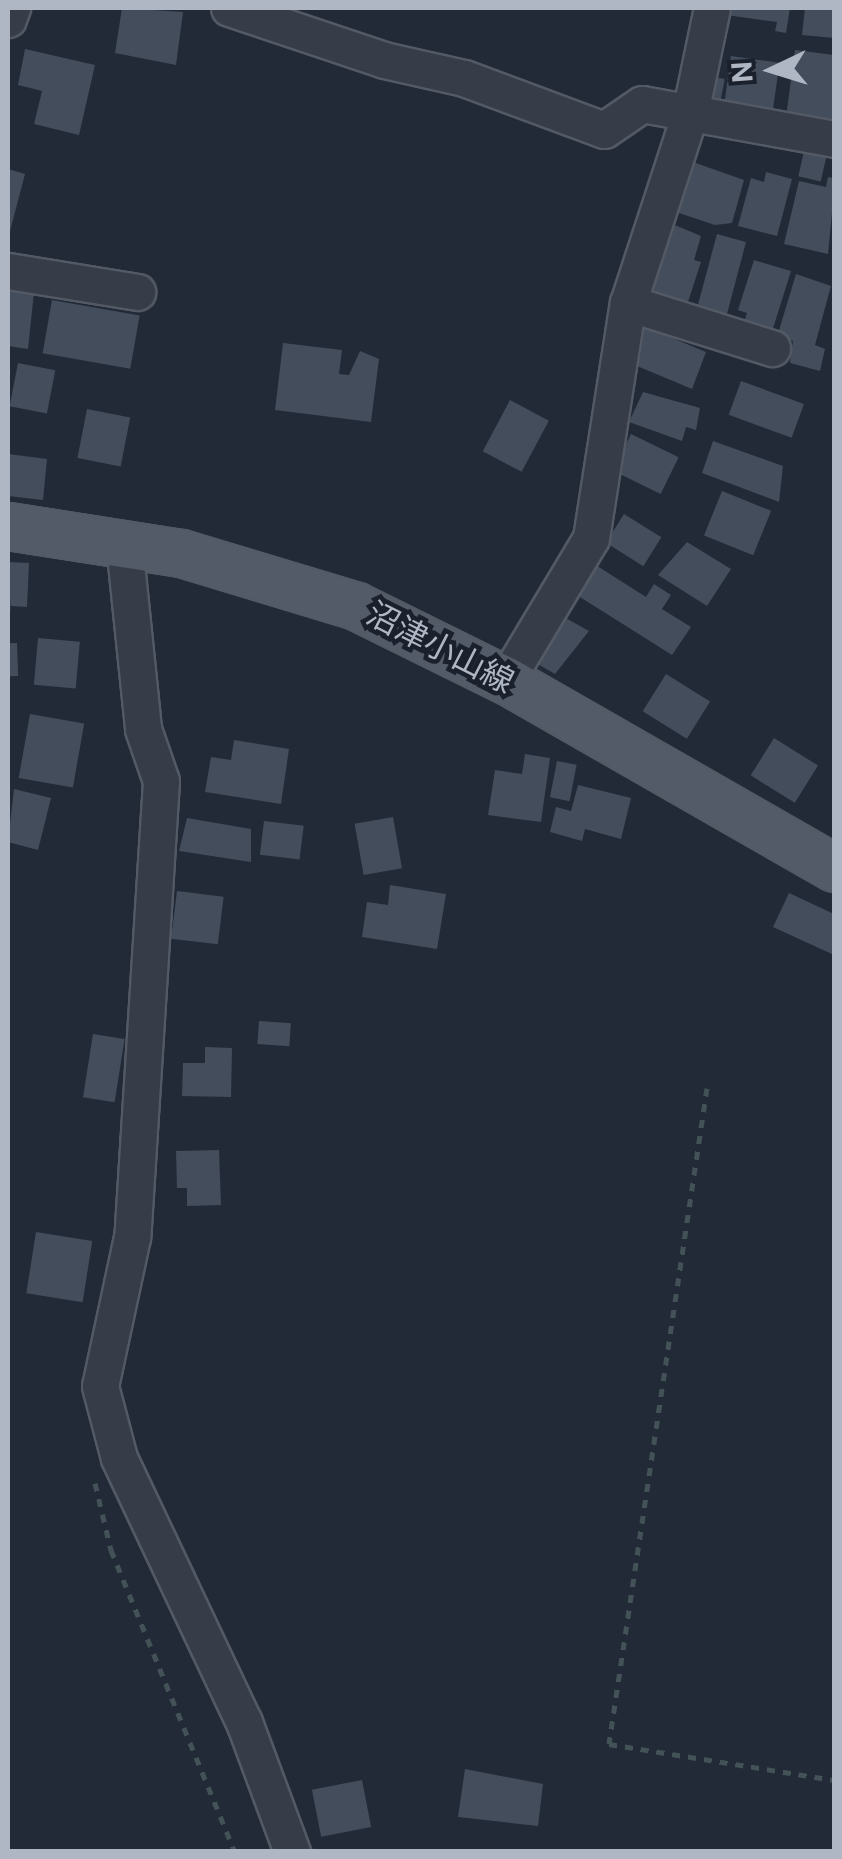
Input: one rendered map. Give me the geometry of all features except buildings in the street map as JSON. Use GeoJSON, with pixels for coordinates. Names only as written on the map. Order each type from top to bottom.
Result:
{"type":"FeatureCollection","features":[{"type":"Feature","properties":{"kind":"main road","name":"沼津小山線"},"geometry":{"type":"LineString","coordinates":[[8,526],[124,544],[248,570],[356,606],[506,680],[834,868]]}},
{"type":"Feature","properties":{"kind":"street"},"geometry":{"type":"LineString","coordinates":[[8,19],[12,8]]}},
{"type":"Feature","properties":{"kind":"street"},"geometry":{"type":"LineString","coordinates":[[228,8],[384,60],[464,78],[604,130],[642,104],[834,138]]}},
{"type":"Feature","properties":{"kind":"street"},"geometry":{"type":"LineString","coordinates":[[506,680],[592,538],[628,303],[690,114],[712,8]]}},
{"type":"Feature","properties":{"kind":"street"},"geometry":{"type":"LineString","coordinates":[[8,271],[137,292]]}},
{"type":"Feature","properties":{"kind":"street"},"geometry":{"type":"LineString","coordinates":[[628,303],[772,348]]}},
{"type":"Feature","properties":{"kind":"street"},"geometry":{"type":"LineString","coordinates":[[124,544],[143,728],[161,780],[132,1236],[100,1386],[119,1458],[244,1722],[292,1852]]}},
{"type":"Feature","properties":{"kind":"path"},"geometry":{"type":"LineString","coordinates":[[707,1088],[609,1744],[834,1780]]}},
{"type":"Feature","properties":{"kind":"path"},"geometry":{"type":"LineString","coordinates":[[119,1458],[92,1487],[124,1583],[236,1852]]}}]}
